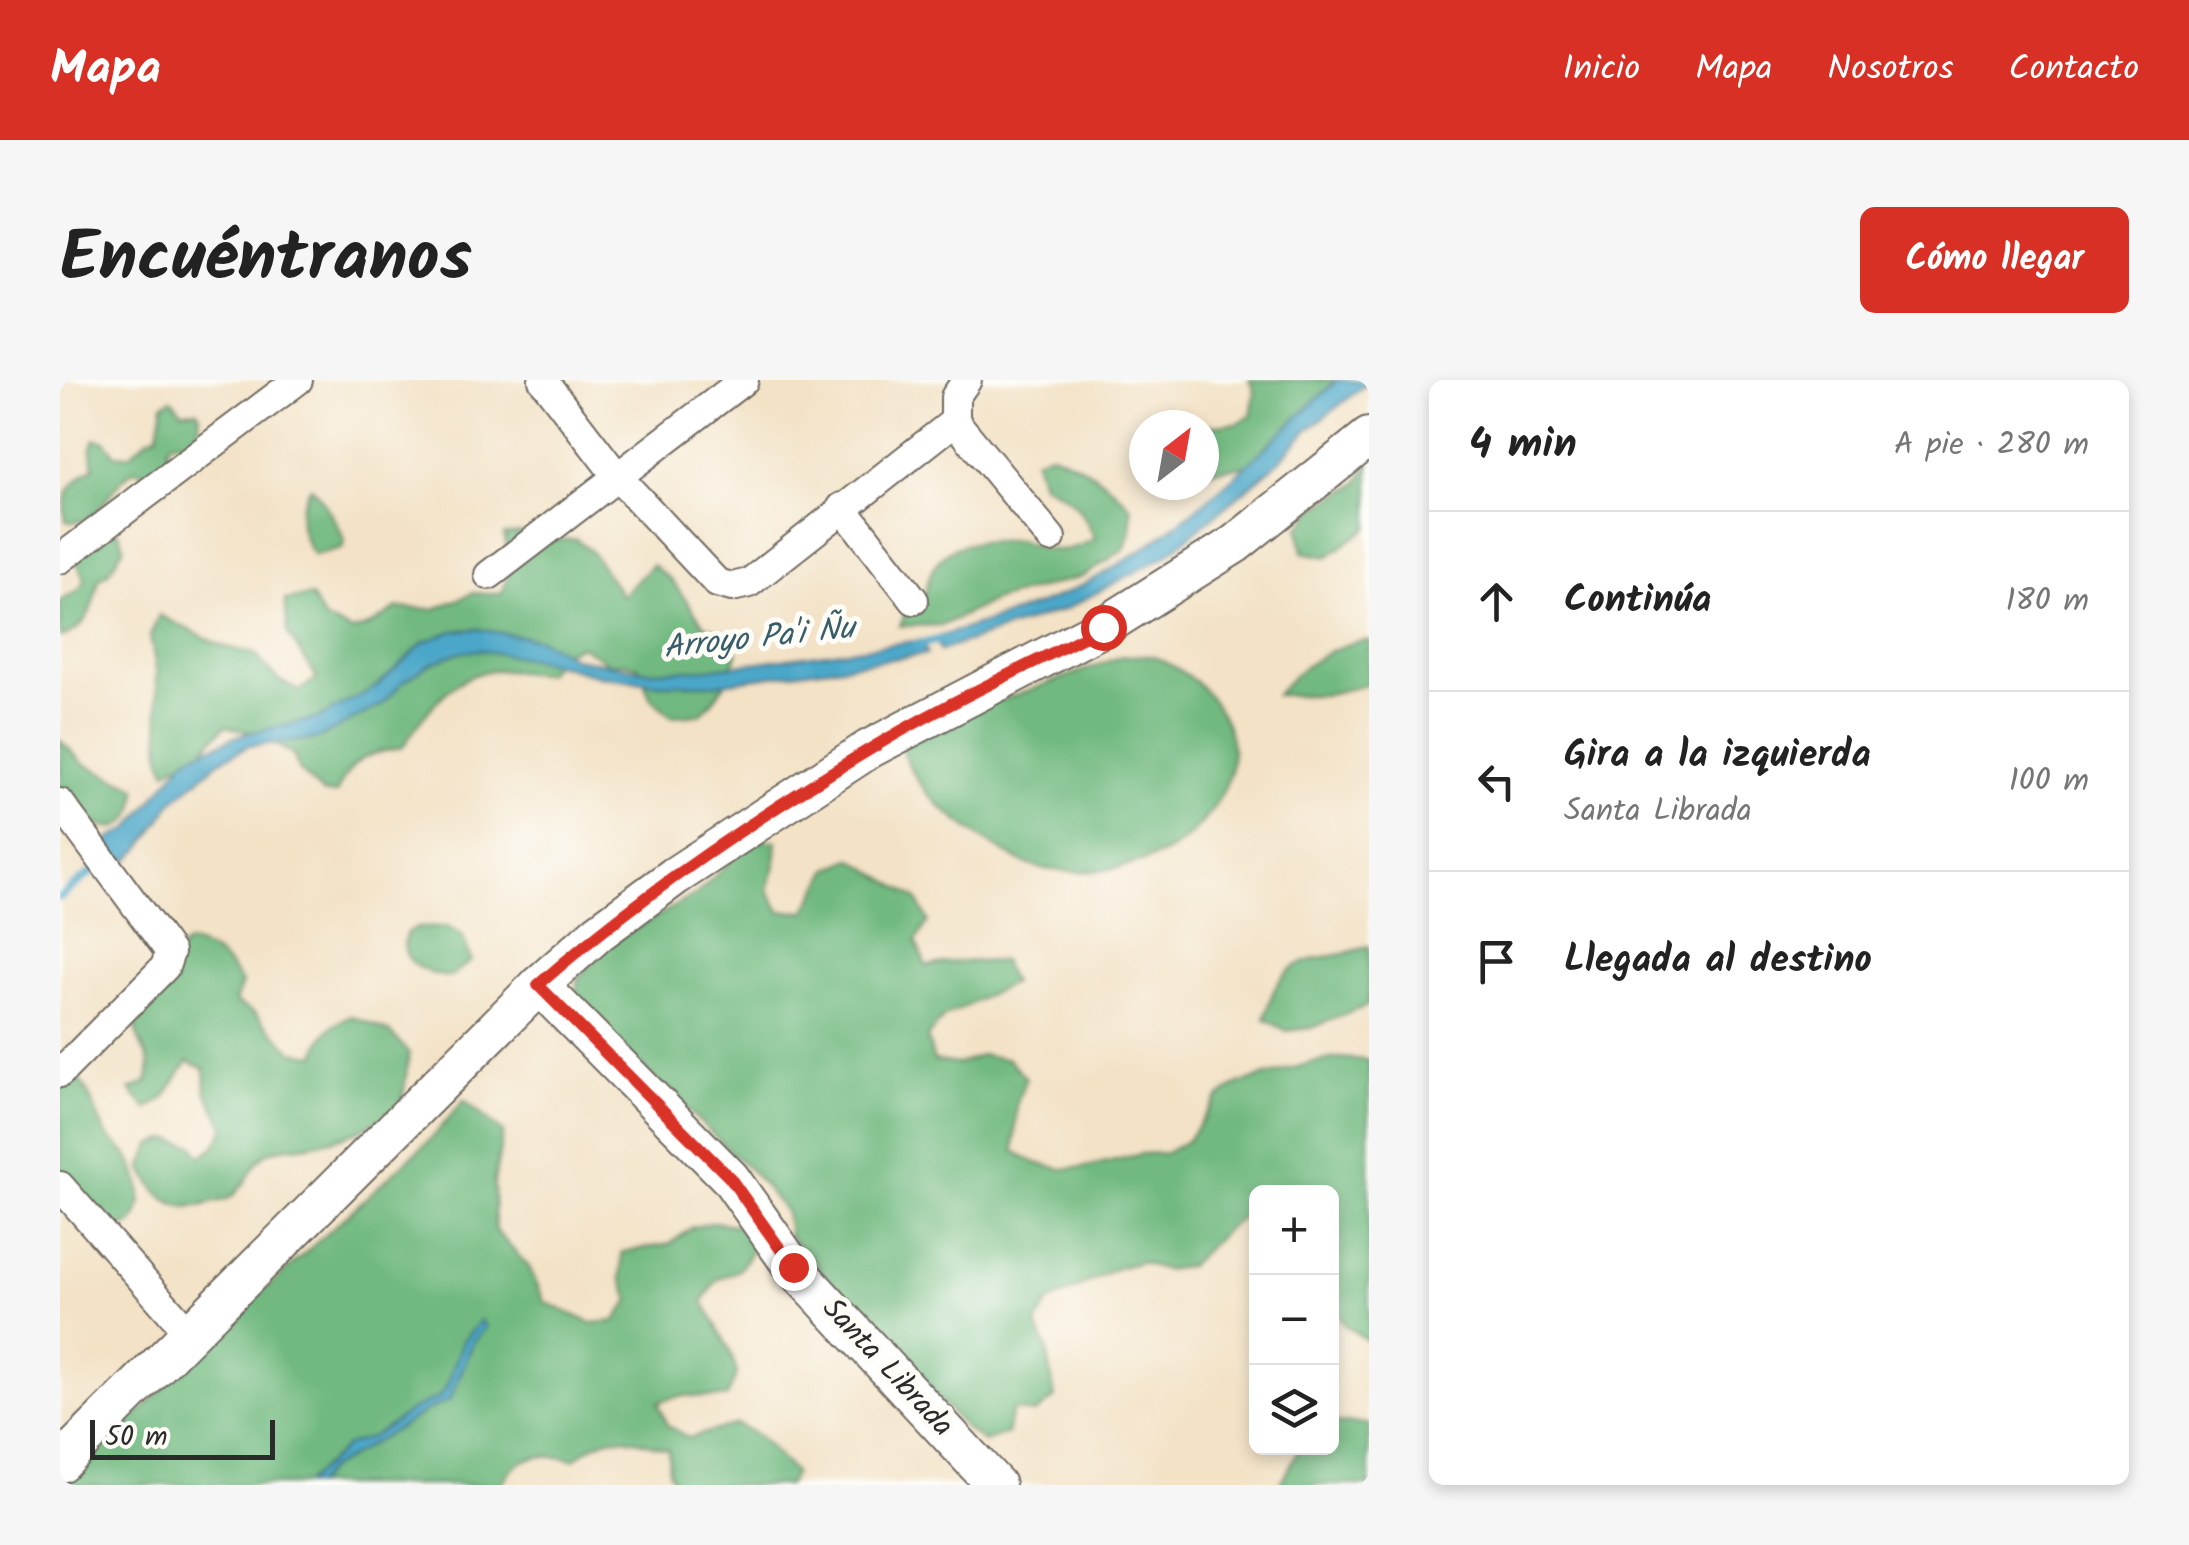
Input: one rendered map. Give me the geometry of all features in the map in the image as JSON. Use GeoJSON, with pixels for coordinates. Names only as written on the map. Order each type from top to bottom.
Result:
{"type":"FeatureCollection","features":[{"type":"Feature","properties":{"kind":"main road"},"geometry":{"type":"LineString","coordinates":[[60,1463],[538,985],[598,932],[674,876],[869,749],[1103,627],[1235,544],[1369,437]]}},
{"type":"Feature","properties":{"kind":"main road","name":"Santa Librada"},"geometry":{"type":"LineString","coordinates":[[538,985],[730,1178],[793,1267],[996,1485]]}},
{"type":"Feature","properties":{"kind":"street"},"geometry":{"type":"LineString","coordinates":[[60,560],[298,380]]}},
{"type":"Feature","properties":{"kind":"street"},"geometry":{"type":"LineString","coordinates":[[543,380],[616,475],[716,583],[732,587],[748,583],[955,421]]}},
{"type":"Feature","properties":{"kind":"street"},"geometry":{"type":"LineString","coordinates":[[489,575],[744,380]]}},
{"type":"Feature","properties":{"kind":"street"},"geometry":{"type":"LineString","coordinates":[[967,380],[955,397],[955,421],[1051,538]]}},
{"type":"Feature","properties":{"kind":"street"},"geometry":{"type":"LineString","coordinates":[[842,507],[914,600]]}},
{"type":"Feature","properties":{"kind":"street"},"geometry":{"type":"LineString","coordinates":[[60,803],[170,952],[169,960],[60,1072]]}},
{"type":"Feature","properties":{"kind":"street"},"geometry":{"type":"LineString","coordinates":[[60,1186],[190,1332]]}},
{"type":"Feature","properties":{"kind":"green space"},"geometry":{"type":"Polygon","coordinates":[[[1249,380],[1334,380],[1311,412],[1248,465],[1219,470],[1219,425],[1238,423],[1251,416],[1255,392],[1249,380]]]}},
{"type":"Feature","properties":{"kind":"green space"},"geometry":{"type":"Polygon","coordinates":[[[172,399],[182,411],[197,410],[198,437],[188,442],[173,441],[167,448],[171,464],[150,476],[136,470],[88,518],[66,521],[65,503],[70,489],[94,467],[91,449],[95,439],[105,441],[114,454],[130,455],[158,434],[163,404],[172,399]]]}},
{"type":"Feature","properties":{"kind":"green space"},"geometry":{"type":"Polygon","coordinates":[[[1049,453],[1094,474],[1131,507],[1131,531],[1124,549],[1084,576],[995,600],[943,625],[900,626],[908,607],[925,594],[941,558],[959,546],[1015,540],[1043,549],[1063,550],[1095,538],[1075,505],[1042,484],[1035,460],[1049,453]]]}},
{"type":"Feature","properties":{"kind":"green space"},"geometry":{"type":"Polygon","coordinates":[[[1369,464],[1369,527],[1327,557],[1303,552],[1299,528],[1315,508],[1358,483],[1369,464]]]}},
{"type":"Feature","properties":{"kind":"green space"},"geometry":{"type":"Polygon","coordinates":[[[311,487],[345,540],[342,548],[314,555],[309,547],[301,513],[311,487]]]}},
{"type":"Feature","properties":{"kind":"green space"},"geometry":{"type":"Polygon","coordinates":[[[106,525],[119,533],[124,547],[108,573],[99,579],[84,622],[60,637],[60,601],[79,590],[85,579],[71,551],[106,525]]]}},
{"type":"Feature","properties":{"kind":"green space"},"geometry":{"type":"Polygon","coordinates":[[[504,535],[576,539],[592,552],[622,596],[652,565],[671,580],[705,626],[726,632],[737,653],[724,686],[701,714],[671,716],[650,697],[638,666],[610,664],[581,646],[564,652],[546,673],[483,672],[454,686],[431,708],[403,747],[361,760],[348,772],[336,794],[323,793],[300,772],[293,754],[254,733],[225,726],[201,752],[166,771],[161,757],[156,668],[150,636],[159,615],[222,646],[255,654],[277,679],[299,691],[317,678],[288,634],[285,600],[311,596],[324,619],[352,631],[369,626],[397,608],[435,609],[473,593],[502,594],[511,567],[504,535]]]}},
{"type":"Feature","properties":{"kind":"green space"},"geometry":{"type":"Polygon","coordinates":[[[1369,640],[1369,684],[1324,695],[1276,695],[1317,658],[1342,646],[1369,640]]]}},
{"type":"Feature","properties":{"kind":"green space"},"geometry":{"type":"Polygon","coordinates":[[[1123,656],[1154,657],[1194,681],[1217,706],[1231,738],[1230,771],[1217,803],[1192,834],[1165,853],[1122,867],[1091,871],[1060,871],[1031,865],[997,848],[949,814],[915,777],[901,746],[981,703],[1005,699],[1123,656]]]}},
{"type":"Feature","properties":{"kind":"green space"},"geometry":{"type":"Polygon","coordinates":[[[60,740],[84,764],[137,788],[135,804],[125,823],[116,827],[96,824],[66,800],[60,789],[60,740]]]}},
{"type":"Feature","properties":{"kind":"green space"},"geometry":{"type":"Polygon","coordinates":[[[751,840],[777,841],[768,889],[780,911],[805,912],[829,869],[852,859],[916,898],[928,921],[916,942],[926,966],[1002,961],[1012,983],[944,1017],[927,1037],[934,1061],[958,1064],[982,1055],[1008,1059],[1026,1078],[1017,1103],[1014,1151],[1036,1163],[1062,1169],[1166,1153],[1188,1140],[1218,1098],[1239,1084],[1337,1058],[1369,1060],[1369,1342],[1339,1316],[1339,1185],[1249,1185],[1249,1218],[1244,1216],[1224,1231],[1189,1266],[1165,1270],[1140,1262],[1117,1268],[1048,1303],[1036,1325],[1047,1348],[1055,1398],[1035,1413],[1012,1410],[1007,1434],[984,1442],[965,1428],[789,1236],[786,1213],[755,1175],[575,1002],[578,978],[611,942],[698,893],[751,840]]]}},
{"type":"Feature","properties":{"kind":"green space"},"geometry":{"type":"Polygon","coordinates":[[[447,927],[462,935],[471,961],[450,977],[415,965],[404,942],[407,932],[418,928],[447,927]]]}},
{"type":"Feature","properties":{"kind":"green space"},"geometry":{"type":"Polygon","coordinates":[[[189,943],[214,952],[226,962],[242,983],[235,1002],[256,1014],[293,1052],[316,1055],[328,1030],[352,1016],[390,1032],[409,1053],[402,1106],[382,1120],[346,1135],[269,1152],[226,1200],[185,1207],[167,1200],[142,1167],[152,1145],[168,1139],[193,1145],[201,1157],[215,1146],[225,1128],[206,1092],[205,1069],[188,1061],[163,1099],[147,1109],[130,1090],[147,1082],[149,1074],[149,1062],[136,1025],[143,999],[160,972],[189,943]]]}},
{"type":"Feature","properties":{"kind":"green space"},"geometry":{"type":"Polygon","coordinates":[[[1369,946],[1369,1005],[1311,1028],[1287,1031],[1265,1019],[1280,980],[1291,969],[1369,946]]]}},
{"type":"Feature","properties":{"kind":"green space"},"geometry":{"type":"Polygon","coordinates":[[[60,1061],[84,1086],[105,1132],[136,1171],[141,1199],[131,1225],[113,1227],[60,1207],[60,1061]]]}},
{"type":"Feature","properties":{"kind":"green space"},"geometry":{"type":"Polygon","coordinates":[[[464,1100],[503,1133],[494,1181],[495,1230],[529,1267],[545,1302],[591,1323],[615,1321],[630,1300],[621,1277],[622,1252],[670,1244],[691,1228],[714,1222],[741,1226],[753,1249],[739,1270],[717,1280],[703,1301],[729,1349],[737,1373],[727,1397],[684,1396],[658,1403],[667,1425],[688,1438],[736,1424],[758,1436],[794,1473],[788,1485],[676,1485],[669,1472],[668,1449],[619,1438],[599,1443],[574,1460],[541,1456],[523,1461],[507,1474],[501,1485],[60,1485],[142,1410],[210,1339],[431,1139],[464,1100]]]}},
{"type":"Feature","properties":{"kind":"green space"},"geometry":{"type":"Polygon","coordinates":[[[1339,1423],[1369,1424],[1369,1485],[1279,1485],[1296,1455],[1339,1455],[1339,1423]]]}},
{"type":"Feature","properties":{"kind":"water"},"geometry":{"type":"Polygon","coordinates":[[[1337,380],[1369,382],[1309,429],[1273,467],[1167,555],[1066,609],[940,651],[935,638],[1052,599],[1130,557],[1207,500],[1219,500],[1219,489],[1337,380]]]}},
{"type":"Feature","properties":{"kind":"water"},"geometry":{"type":"Polygon","coordinates":[[[477,629],[539,639],[575,658],[648,671],[708,669],[922,640],[927,654],[715,684],[659,684],[599,676],[479,650],[456,653],[428,665],[402,683],[383,704],[317,739],[249,746],[221,760],[173,801],[142,847],[115,872],[98,845],[129,829],[187,757],[240,735],[316,719],[376,687],[424,642],[453,631],[477,629]]]}},
{"type":"Feature","properties":{"kind":"water"},"geometry":{"type":"Polygon","coordinates":[[[481,1320],[486,1327],[473,1343],[450,1400],[328,1470],[315,1485],[303,1485],[347,1445],[371,1437],[413,1409],[438,1398],[446,1388],[463,1341],[481,1320]]]}},
{"type":"Feature","properties":{"kind":"waterway","name":"Arroyo Pa'i Ñu"},"geometry":{"type":"LineString","coordinates":[[915,645],[945,639]]}},
{"type":"Feature","properties":{"kind":"waterway","name":"Arroyo Pa'i Ñu"},"geometry":{"type":"LineString","coordinates":[[60,897],[98,867]]}},
{"type":"Feature","properties":{"kind":"route"},"geometry":{"type":"LineString","coordinates":[[793,1267],[730,1178],[538,985],[598,932],[674,876],[869,749],[1103,627]]}}]}
